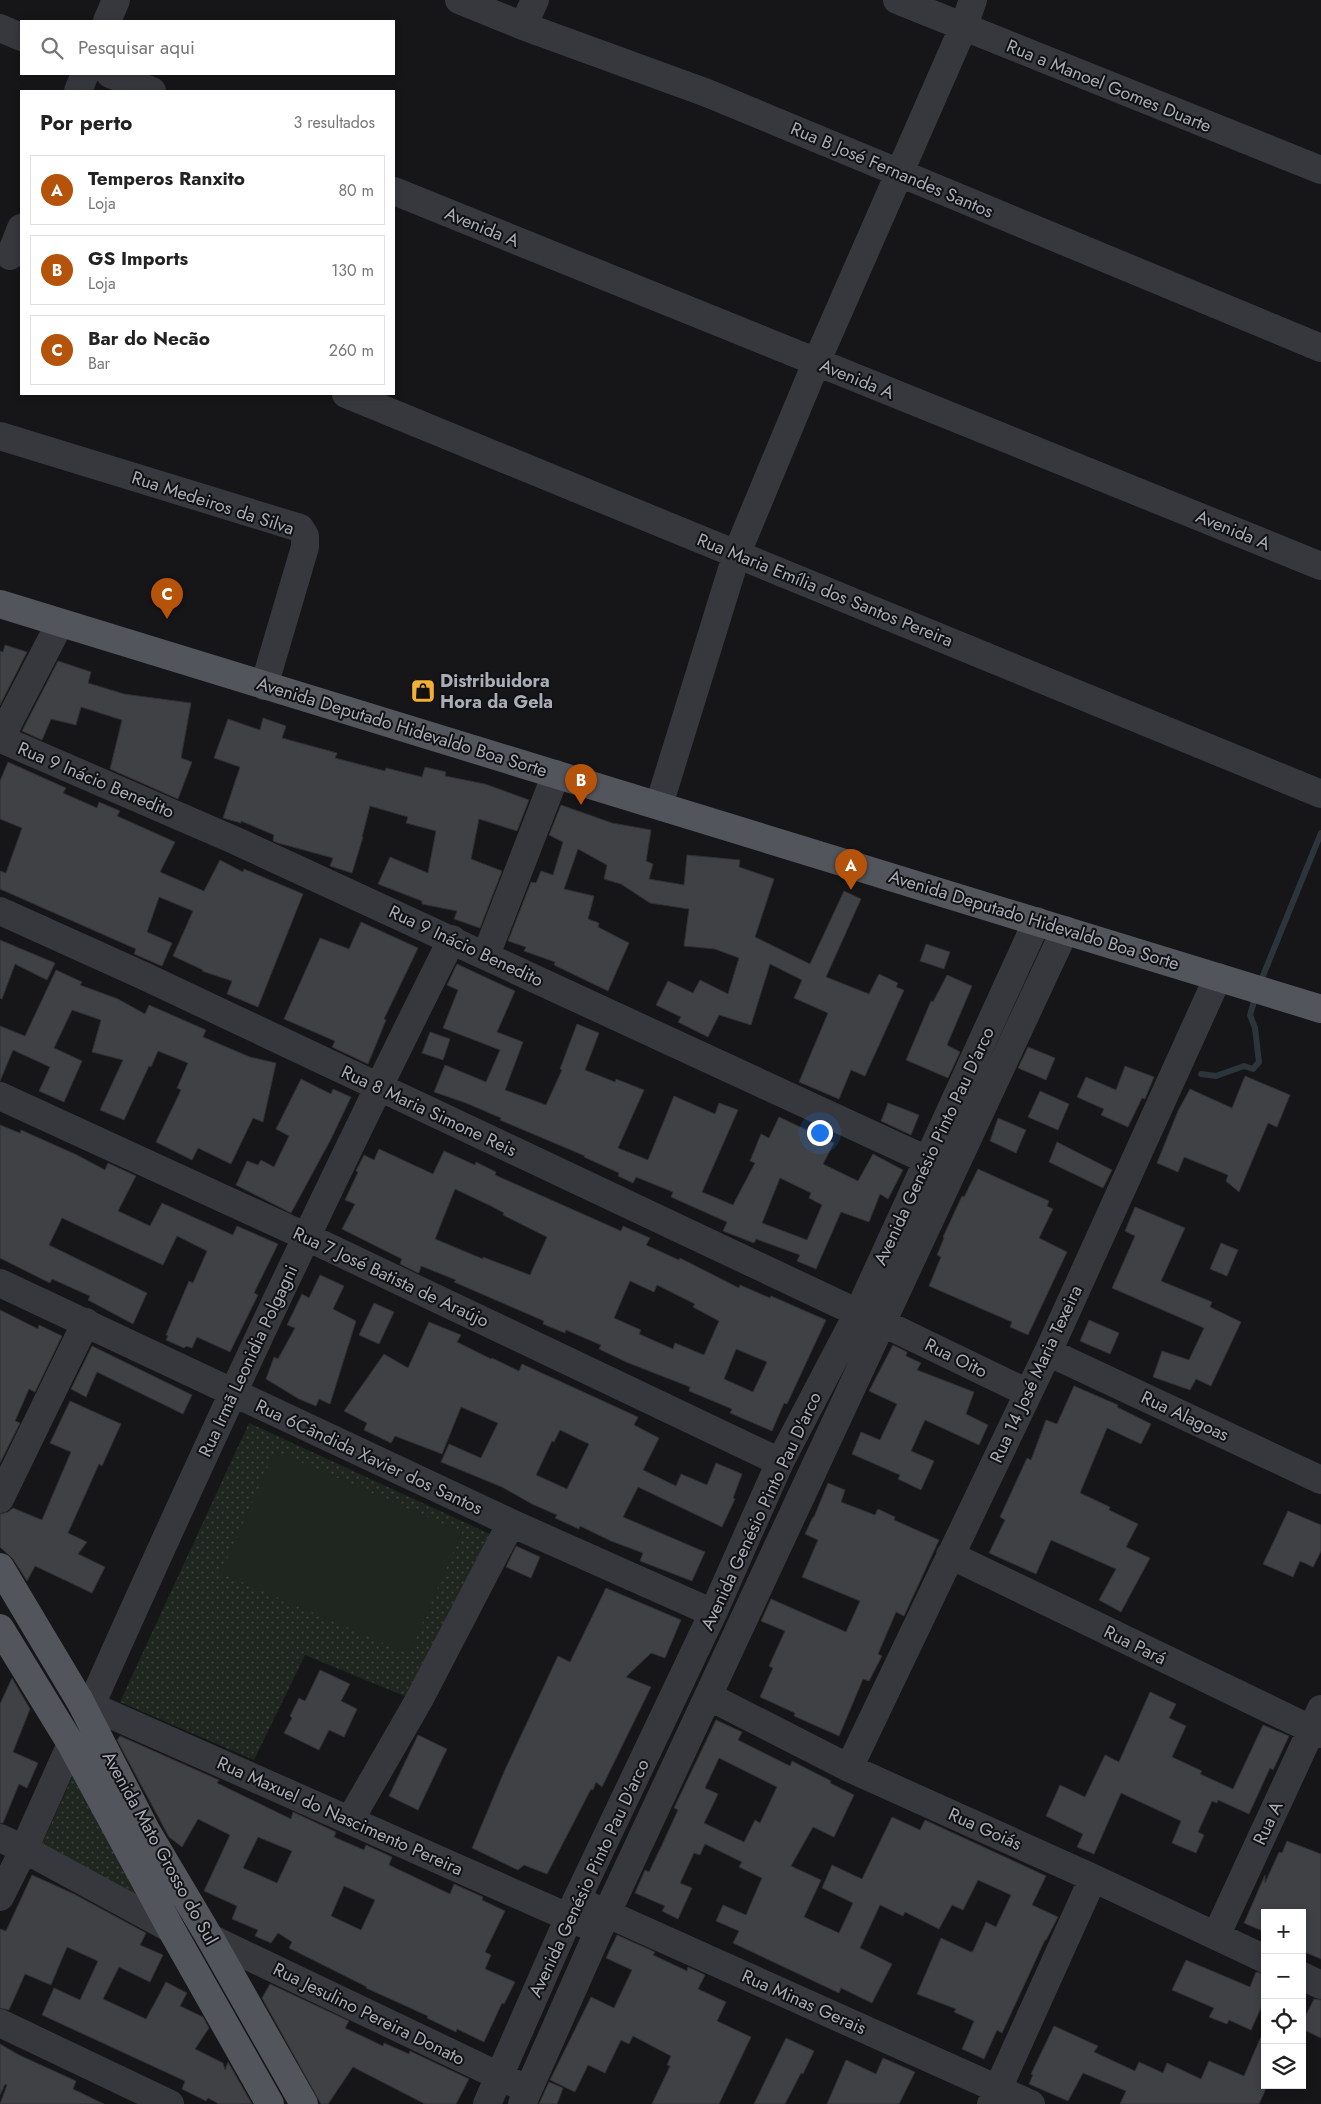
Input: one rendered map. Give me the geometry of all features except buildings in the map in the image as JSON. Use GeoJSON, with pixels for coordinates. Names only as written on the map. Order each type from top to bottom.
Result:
{"type":"FeatureCollection","features":[{"type":"Feature","properties":{"kind":"main road","name":"Avenida Deputado Hidevaldo Boa Sorte"},"geometry":{"type":"LineString","coordinates":[[0,604],[1037,920],[1321,1009]]}},
{"type":"Feature","properties":{"kind":"main road","name":"Avenida Mato Grosso do Sul"},"geometry":{"type":"LineString","coordinates":[[0,1568],[86,1703],[147,1832],[210,1938],[304,2104]]}},
{"type":"Feature","properties":{"kind":"main road","name":"Avenida Mato Grosso do Sul"},"geometry":{"type":"LineString","coordinates":[[0,1628],[10,1658],[71,1744],[171,1929],[270,2104]]}},
{"type":"Feature","properties":{"kind":"street"},"geometry":{"type":"LineString","coordinates":[[107,20],[116,0]]}},
{"type":"Feature","properties":{"kind":"street","name":"Rua B José Fernandes Santos"},"geometry":{"type":"LineString","coordinates":[[460,0],[523,26],[707,93],[1321,348]]}},
{"type":"Feature","properties":{"kind":"street"},"geometry":{"type":"LineString","coordinates":[[523,26],[535,0]]}},
{"type":"Feature","properties":{"kind":"street","name":"Rua a Manoel Gomes Duarte"},"geometry":{"type":"LineString","coordinates":[[897,0],[1321,170]]}},
{"type":"Feature","properties":{"kind":"street"},"geometry":{"type":"LineString","coordinates":[[659,805],[737,553],[816,363],[963,28],[973,0]]}},
{"type":"Feature","properties":{"kind":"street"},"geometry":{"type":"LineString","coordinates":[[0,28],[20,37]]}},
{"type":"Feature","properties":{"kind":"street"},"geometry":{"type":"LineString","coordinates":[[78,90],[85,75]]}},
{"type":"Feature","properties":{"kind":"street"},"geometry":{"type":"LineString","coordinates":[[112,75],[150,90]]}},
{"type":"Feature","properties":{"kind":"street","name":"Avenida A"},"geometry":{"type":"LineString","coordinates":[[395,191],[1321,566]]}},
{"type":"Feature","properties":{"kind":"street"},"geometry":{"type":"LineString","coordinates":[[10,257],[20,231]]}},
{"type":"Feature","properties":{"kind":"street","name":"Rua Maria Emília dos Santos Pereira"},"geometry":{"type":"LineString","coordinates":[[348,395],[1312,790]]}},
{"type":"Feature","properties":{"kind":"street","name":"Rua Medeiros da Silva"},"geometry":{"type":"LineString","coordinates":[[0,436],[300,528],[305,536],[305,547],[264,686]]}},
{"type":"Feature","properties":{"kind":"street"},"geometry":{"type":"LineString","coordinates":[[0,739],[60,623]]}},
{"type":"Feature","properties":{"kind":"street","name":"Rua 9 Inácio Benedito"},"geometry":{"type":"LineString","coordinates":[[0,739],[234,840],[452,939],[927,1160]]}},
{"type":"Feature","properties":{"kind":"street"},"geometry":{"type":"LineString","coordinates":[[486,955],[556,774]]}},
{"type":"Feature","properties":{"kind":"street","name":"Rua 8 Maria Simone Reis"},"geometry":{"type":"LineString","coordinates":[[0,911],[144,976],[858,1313]]}},
{"type":"Feature","properties":{"kind":"street","name":"Avenida Genésio Pinto Pau D'arco"},"geometry":{"type":"LineString","coordinates":[[487,2104],[573,1908],[713,1613],[780,1462],[858,1313],[1037,920]]}},
{"type":"Feature","properties":{"kind":"street","name":"Avenida Genésio Pinto Pau D'arco"},"geometry":{"type":"LineString","coordinates":[[525,2097],[603,1922],[1065,930]]}},
{"type":"Feature","properties":{"kind":"street","name":"Rua Irmã Leonidia Polgagni"},"geometry":{"type":"LineString","coordinates":[[86,1703],[378,1087],[452,939]]}},
{"type":"Feature","properties":{"kind":"street","name":"Rua 14 José Maria Texeira"},"geometry":{"type":"LineString","coordinates":[[849,1768],[1048,1352],[1218,977]]}},
{"type":"Feature","properties":{"kind":"street","name":"Rua 7 José Batista de Araújo"},"geometry":{"type":"LineString","coordinates":[[0,1096],[307,1238],[780,1462]]}},
{"type":"Feature","properties":{"kind":"street","name":"Rua 6Cândida Xavier dos Santos"},"geometry":{"type":"LineString","coordinates":[[0,1283],[511,1523],[713,1613]]}},
{"type":"Feature","properties":{"kind":"street"},"geometry":{"type":"LineString","coordinates":[[0,1499],[86,1322]]}},
{"type":"Feature","properties":{"kind":"street","name":"Rua Oito"},"geometry":{"type":"LineString","coordinates":[[883,1323],[1028,1393]]}},
{"type":"Feature","properties":{"kind":"street","name":"Rua Alagoas"},"geometry":{"type":"LineString","coordinates":[[1048,1352],[1321,1480]]}},
{"type":"Feature","properties":{"kind":"street"},"geometry":{"type":"LineString","coordinates":[[350,1820],[418,1700],[511,1523]]}},
{"type":"Feature","properties":{"kind":"street"},"geometry":{"type":"LineString","coordinates":[[746,1541],[774,1555]]}},
{"type":"Feature","properties":{"kind":"street","name":"Rua Pará"},"geometry":{"type":"LineString","coordinates":[[950,1556],[1318,1724]]}},
{"type":"Feature","properties":{"kind":"street","name":"Rua Goiás"},"geometry":{"type":"LineString","coordinates":[[708,1696],[849,1768],[1094,1878],[1261,1957]]}},
{"type":"Feature","properties":{"kind":"street","name":"Rua Maxuel do Nascimento Pereira"},"geometry":{"type":"LineString","coordinates":[[86,1703],[350,1820],[573,1908]]}},
{"type":"Feature","properties":{"kind":"street","name":"Rua A"},"geometry":{"type":"LineString","coordinates":[[1216,1936],[1318,1724]]}},
{"type":"Feature","properties":{"kind":"street"},"geometry":{"type":"LineString","coordinates":[[0,1897],[12,1844],[71,1744]]}},
{"type":"Feature","properties":{"kind":"street"},"geometry":{"type":"LineString","coordinates":[[12,1844],[171,1929]]}},
{"type":"Feature","properties":{"kind":"street"},"geometry":{"type":"LineString","coordinates":[[995,2096],[1094,1878]]}},
{"type":"Feature","properties":{"kind":"street","name":"Rua Minas Gerais"},"geometry":{"type":"LineString","coordinates":[[573,1908],[995,2096],[1031,2104]]}},
{"type":"Feature","properties":{"kind":"street","name":"Rua Jesulino Pereira Donato"},"geometry":{"type":"LineString","coordinates":[[210,1938],[499,2076],[525,2097]]}},
{"type":"Feature","properties":{"kind":"street"},"geometry":{"type":"LineString","coordinates":[[1306,1978],[1321,1985]]}},
{"type":"Feature","properties":{"kind":"street"},"geometry":{"type":"LineString","coordinates":[[0,2023],[170,2104]]}},
{"type":"Feature","properties":{"kind":"shaded area"},"geometry":{"type":"Polygon","coordinates":[[[249,1423],[492,1535],[414,1700],[305,1655],[254,1760],[120,1702],[249,1423]]]}},
{"type":"Feature","properties":{"kind":"shaded area"},"geometry":{"type":"Polygon","coordinates":[[[275,1451],[462,1532],[409,1654],[221,1573],[275,1451]]]}},
{"type":"Feature","properties":{"kind":"shaded area"},"geometry":{"type":"Polygon","coordinates":[[[75,1771],[148,1907],[37,1855],[75,1771]]]}},
{"type":"Feature","properties":{"kind":"waterway"},"geometry":{"type":"LineString","coordinates":[[1260,983],[1321,833]]}},
{"type":"Feature","properties":{"kind":"waterway"},"geometry":{"type":"LineString","coordinates":[[1201,1074],[1216,1076],[1244,1066],[1253,1069],[1259,1062],[1255,1028],[1250,1015],[1256,995]]}},
{"type":"Feature","properties":{"kind":"place","name":"Bar do Necão"},"geometry":{"type":"Point","coordinates":[167,619]}},
{"type":"Feature","properties":{"kind":"place","name":"Distribuidora Hora da Gela"},"geometry":{"type":"Point","coordinates":[423,691]}},
{"type":"Feature","properties":{"kind":"place","name":"GS Imports"},"geometry":{"type":"Point","coordinates":[581,805]}},
{"type":"Feature","properties":{"kind":"place","name":"Temperos Ranxito"},"geometry":{"type":"Point","coordinates":[851,890]}}]}
